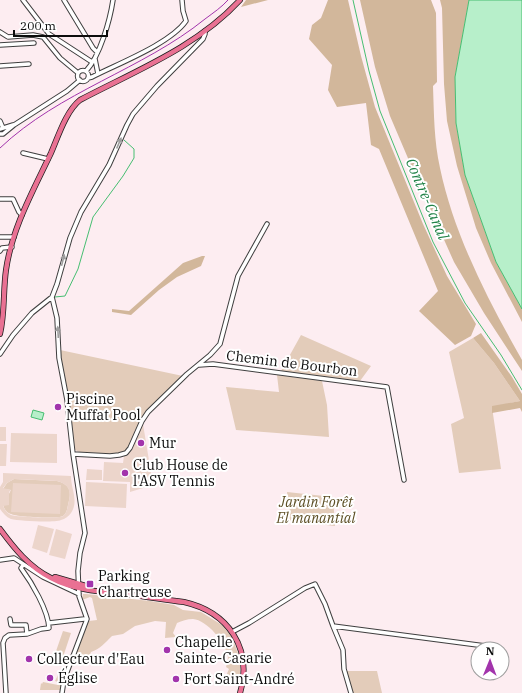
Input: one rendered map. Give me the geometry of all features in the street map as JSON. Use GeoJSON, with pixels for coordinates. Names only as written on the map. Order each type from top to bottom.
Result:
{"type":"FeatureCollection","features":[{"type":"Feature","properties":{"kind":"main road"},"geometry":{"type":"LineString","coordinates":[[0,334],[2,317],[2,284],[14,237],[22,215],[74,106],[80,100],[157,61],[205,31],[240,0]]}},
{"type":"Feature","properties":{"kind":"main road"},"geometry":{"type":"LineString","coordinates":[[0,526],[4,535]]}},
{"type":"Feature","properties":{"kind":"main road"},"geometry":{"type":"LineString","coordinates":[[0,529],[17,552],[50,578],[78,586],[184,602],[199,606],[217,616],[232,632],[239,646],[243,659],[244,676],[240,693]]}},
{"type":"Feature","properties":{"kind":"street"},"geometry":{"type":"LineString","coordinates":[[24,0],[49,34],[92,62]]}},
{"type":"Feature","properties":{"kind":"street"},"geometry":{"type":"LineString","coordinates":[[64,0],[93,48],[97,52]]}},
{"type":"Feature","properties":{"kind":"street"},"geometry":{"type":"LineString","coordinates":[[98,74],[95,59],[107,24],[113,0]]}},
{"type":"Feature","properties":{"kind":"street"},"geometry":{"type":"LineString","coordinates":[[0,134],[3,134],[14,125],[67,91],[80,80],[85,81],[88,78],[155,46],[175,32],[186,21],[182,0]]}},
{"type":"Feature","properties":{"kind":"street"},"geometry":{"type":"LineString","coordinates":[[0,354],[13,335],[32,314],[52,297],[70,238],[81,212],[109,165],[133,114],[157,86],[203,39],[205,31]]}},
{"type":"Feature","properties":{"kind":"street"},"geometry":{"type":"LineString","coordinates":[[0,32],[8,37],[33,35],[43,37],[60,58],[78,73],[80,80]]}},
{"type":"Feature","properties":{"kind":"street"},"geometry":{"type":"LineString","coordinates":[[0,45],[34,43]]}},
{"type":"Feature","properties":{"kind":"street"},"geometry":{"type":"LineString","coordinates":[[86,71],[95,59]]}},
{"type":"Feature","properties":{"kind":"street"},"geometry":{"type":"LineString","coordinates":[[0,66],[29,64]]}},
{"type":"Feature","properties":{"kind":"street"},"geometry":{"type":"LineString","coordinates":[[78,73],[82,70],[86,71]]}},
{"type":"Feature","properties":{"kind":"street"},"geometry":{"type":"LineString","coordinates":[[86,71],[89,75],[88,78]]}},
{"type":"Feature","properties":{"kind":"street"},"geometry":{"type":"LineString","coordinates":[[0,121],[2,129],[14,125]]}},
{"type":"Feature","properties":{"kind":"street"},"geometry":{"type":"LineString","coordinates":[[23,153],[48,159]]}},
{"type":"Feature","properties":{"kind":"street"},"geometry":{"type":"LineString","coordinates":[[0,199],[13,199],[22,215]]}},
{"type":"Feature","properties":{"kind":"street"},"geometry":{"type":"LineString","coordinates":[[73,454],[119,456],[126,453],[148,412],[220,344],[238,276],[267,224]]}},
{"type":"Feature","properties":{"kind":"street"},"geometry":{"type":"LineString","coordinates":[[0,237],[14,237]]}},
{"type":"Feature","properties":{"kind":"street"},"geometry":{"type":"LineString","coordinates":[[0,251],[2,248],[12,247]]}},
{"type":"Feature","properties":{"kind":"street"},"geometry":{"type":"LineString","coordinates":[[52,297],[57,318],[60,368],[67,400],[73,454],[85,533],[78,564],[78,586],[87,619],[64,680],[62,693]]}},
{"type":"Feature","properties":{"kind":"street","name":"Chemin de Bourbon"},"geometry":{"type":"LineString","coordinates":[[197,366],[212,364],[387,387],[404,480]]}},
{"type":"Feature","properties":{"kind":"street"},"geometry":{"type":"LineString","coordinates":[[0,560],[14,558],[43,577],[79,594]]}},
{"type":"Feature","properties":{"kind":"street"},"geometry":{"type":"LineString","coordinates":[[6,693],[4,640],[9,635],[27,634],[49,628],[49,623],[42,604],[28,577],[21,568],[23,565]]}},
{"type":"Feature","properties":{"kind":"street"},"geometry":{"type":"LineString","coordinates":[[232,632],[305,588],[315,584],[325,604],[343,650],[344,669],[351,693]]}},
{"type":"Feature","properties":{"kind":"street"},"geometry":{"type":"LineString","coordinates":[[10,619],[11,625],[26,625],[27,634]]}},
{"type":"Feature","properties":{"kind":"street"},"geometry":{"type":"LineString","coordinates":[[49,623],[84,619]]}},
{"type":"Feature","properties":{"kind":"street"},"geometry":{"type":"LineString","coordinates":[[333,626],[470,644]]}},
{"type":"Feature","properties":{"kind":"street"},"geometry":{"type":"LineString","coordinates":[[0,688],[6,688]]}},
{"type":"Feature","properties":{"kind":"green space"},"geometry":{"type":"Polygon","coordinates":[[[301,335],[371,366],[360,381],[281,371],[301,335]]]}},
{"type":"Feature","properties":{"kind":"green space"},"geometry":{"type":"Polygon","coordinates":[[[473,338],[494,363],[520,401],[492,407],[501,469],[459,473],[451,424],[464,418],[449,352],[473,338]]]}},
{"type":"Feature","properties":{"kind":"green space"},"geometry":{"type":"Polygon","coordinates":[[[60,350],[183,376],[143,416],[132,443],[125,451],[115,454],[80,452],[75,450],[70,406],[60,350]]]}},
{"type":"Feature","properties":{"kind":"green space"},"geometry":{"type":"Polygon","coordinates":[[[277,375],[322,381],[327,405],[329,437],[236,430],[226,387],[279,392],[277,375]]]}},
{"type":"Feature","properties":{"kind":"green space"},"geometry":{"type":"Polygon","coordinates":[[[14,479],[57,481],[68,487],[70,493],[65,514],[60,517],[46,517],[21,516],[8,513],[3,505],[11,490],[3,489],[7,483],[14,479]]]}},
{"type":"Feature","properties":{"kind":"green space","name":"Jardin Forêt El manantial"},"geometry":{"type":"Polygon","coordinates":[[[287,492],[333,497],[335,526],[290,521],[287,492]]]}},
{"type":"Feature","properties":{"kind":"green space"},"geometry":{"type":"Polygon","coordinates":[[[83,594],[150,601],[174,605],[183,610],[201,612],[222,625],[232,637],[240,659],[240,680],[236,680],[234,675],[229,677],[226,676],[229,669],[226,667],[228,657],[224,645],[220,639],[204,623],[193,619],[177,623],[173,633],[176,637],[165,638],[166,622],[155,621],[135,626],[123,634],[112,636],[100,647],[91,652],[89,657],[75,655],[85,624],[89,621],[97,620],[92,598],[90,597],[82,600],[83,594]]]}},
{"type":"Feature","properties":{"kind":"green space"},"geometry":{"type":"Polygon","coordinates":[[[63,631],[71,633],[61,663],[53,660],[54,656],[57,657],[58,655],[55,654],[63,631]]]}},
{"type":"Feature","properties":{"kind":"green space"},"geometry":{"type":"Polygon","coordinates":[[[345,671],[377,671],[382,693],[352,693],[345,671]]]}},
{"type":"Feature","properties":{"kind":"green space"},"geometry":{"type":"Polygon","coordinates":[[[63,674],[65,675],[60,690],[40,690],[41,683],[42,684],[43,682],[58,685],[58,682],[55,681],[58,675],[62,676],[63,674]]]}},
{"type":"Feature","properties":{"kind":"shaded area"},"geometry":{"type":"Polygon","coordinates":[[[246,0],[268,0],[241,7],[246,0]]]}},
{"type":"Feature","properties":{"kind":"shaded area"},"geometry":{"type":"Polygon","coordinates":[[[328,0],[348,0],[375,107],[423,224],[447,276],[476,324],[471,336],[455,345],[419,311],[438,291],[379,149],[371,145],[366,103],[337,107],[328,90],[332,65],[309,39],[312,25],[321,18],[328,0]]]}},
{"type":"Feature","properties":{"kind":"shaded area"},"geometry":{"type":"Polygon","coordinates":[[[360,0],[431,0],[436,13],[437,82],[433,86],[435,138],[446,193],[463,242],[474,267],[485,291],[522,360],[522,371],[484,313],[454,262],[416,177],[390,116],[375,67],[360,0]]]}},
{"type":"Feature","properties":{"kind":"shaded area"},"geometry":{"type":"Polygon","coordinates":[[[440,0],[469,0],[455,77],[456,123],[465,175],[496,262],[522,309],[522,322],[491,263],[476,228],[457,166],[447,121],[444,84],[442,8],[440,0]]]}},
{"type":"Feature","properties":{"kind":"shaded area"},"geometry":{"type":"Polygon","coordinates":[[[469,0],[522,0],[522,309],[496,262],[465,175],[456,123],[455,77],[469,0]]]}},
{"type":"Feature","properties":{"kind":"shaded area"},"geometry":{"type":"Polygon","coordinates":[[[205,256],[201,266],[177,277],[159,290],[131,315],[112,312],[112,309],[129,311],[183,263],[205,256]]]}},
{"type":"Feature","properties":{"kind":"shaded area"},"geometry":{"type":"Polygon","coordinates":[[[481,333],[522,394],[522,412],[520,408],[492,413],[492,406],[520,401],[494,363],[473,338],[481,333]]]}},
{"type":"Feature","properties":{"kind":"shaded area"},"geometry":{"type":"Polygon","coordinates":[[[33,410],[44,413],[42,420],[31,417],[33,410]]]}},
{"type":"Feature","properties":{"kind":"shaded area"},"geometry":{"type":"Polygon","coordinates":[[[143,424],[153,485],[130,492],[130,482],[103,481],[104,462],[123,463],[124,456],[132,449],[143,424]]]}},
{"type":"Feature","properties":{"kind":"shaded area"},"geometry":{"type":"Polygon","coordinates":[[[0,427],[6,427],[6,441],[0,441],[0,427]]]}},
{"type":"Feature","properties":{"kind":"shaded area"},"geometry":{"type":"Polygon","coordinates":[[[11,433],[57,434],[57,463],[10,462],[11,433]]]}},
{"type":"Feature","properties":{"kind":"shaded area"},"geometry":{"type":"Polygon","coordinates":[[[0,444],[7,444],[6,466],[0,466],[0,444]]]}},
{"type":"Feature","properties":{"kind":"shaded area"},"geometry":{"type":"Polygon","coordinates":[[[87,469],[102,470],[102,480],[86,480],[87,469]]]}},
{"type":"Feature","properties":{"kind":"shaded area"},"geometry":{"type":"Polygon","coordinates":[[[3,473],[71,476],[75,499],[71,513],[62,520],[57,521],[11,519],[0,509],[0,487],[3,482],[3,473]],[[14,479],[7,483],[3,488],[11,490],[9,492],[9,505],[3,506],[5,510],[11,515],[15,516],[46,518],[63,516],[67,511],[70,493],[65,485],[57,481],[14,479]]]}},
{"type":"Feature","properties":{"kind":"shaded area"},"geometry":{"type":"Polygon","coordinates":[[[86,482],[127,484],[126,508],[85,506],[86,482]]]}},
{"type":"Feature","properties":{"kind":"shaded area"},"geometry":{"type":"Polygon","coordinates":[[[13,483],[61,485],[60,514],[11,512],[13,483]]]}},
{"type":"Feature","properties":{"kind":"shaded area"},"geometry":{"type":"Polygon","coordinates":[[[38,525],[54,529],[47,553],[32,548],[38,525]]]}},
{"type":"Feature","properties":{"kind":"shaded area"},"geometry":{"type":"Polygon","coordinates":[[[56,529],[72,534],[65,559],[49,555],[56,529]]]}},
{"type":"Feature","properties":{"kind":"waterway","name":"Contre-Canal"},"geometry":{"type":"LineString","coordinates":[[353,0],[369,71],[380,111],[433,242],[465,303],[501,355],[522,390]]}},
{"type":"Feature","properties":{"kind":"waterway"},"geometry":{"type":"LineString","coordinates":[[55,297],[65,296],[78,269],[93,217],[123,176],[134,158],[134,149],[124,140]]}},
{"type":"Feature","properties":{"kind":"railway"},"geometry":{"type":"LineString","coordinates":[[0,148],[23,128],[48,111],[155,53],[181,37],[228,0]]}},
{"type":"Feature","properties":{"kind":"place","name":"Piscine Muffat Pool"},"geometry":{"type":"Point","coordinates":[58,407]}},
{"type":"Feature","properties":{"kind":"place","name":"Mur"},"geometry":{"type":"Point","coordinates":[141,443]}},
{"type":"Feature","properties":{"kind":"place","name":"Club House de l'ASV Tennis"},"geometry":{"type":"Point","coordinates":[125,473]}},
{"type":"Feature","properties":{"kind":"place","name":"Parking Chartreuse"},"geometry":{"type":"Point","coordinates":[90,584]}},
{"type":"Feature","properties":{"kind":"place","name":"Chapelle Sainte-Casarie"},"geometry":{"type":"Point","coordinates":[167,650]}},
{"type":"Feature","properties":{"kind":"place","name":"Collecteur d'Eau"},"geometry":{"type":"Point","coordinates":[29,659]}},
{"type":"Feature","properties":{"kind":"place","name":"Église"},"geometry":{"type":"Point","coordinates":[50,678]}},
{"type":"Feature","properties":{"kind":"place","name":"Fort Saint-André"},"geometry":{"type":"Point","coordinates":[176,679]}}]}
